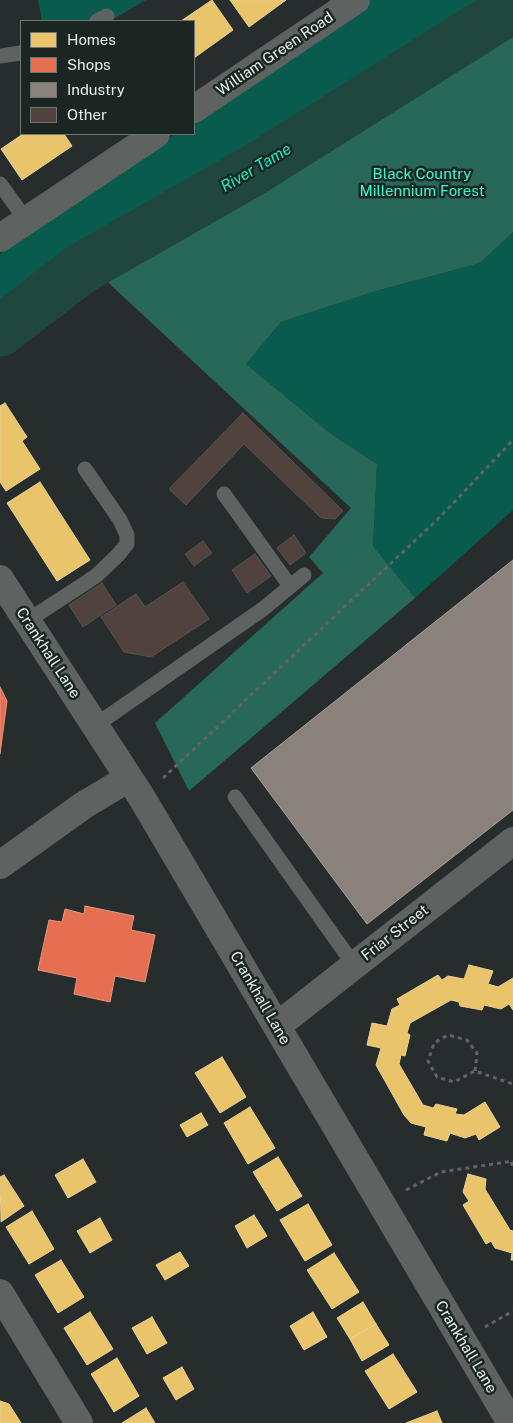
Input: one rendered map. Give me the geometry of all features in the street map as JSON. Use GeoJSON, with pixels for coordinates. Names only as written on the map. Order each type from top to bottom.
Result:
{"type":"FeatureCollection","features":[{"type":"Feature","properties":{"kind":"street","name":"William Green Road"},"geometry":{"type":"LineString","coordinates":[[195,107],[356,0]]}},
{"type":"Feature","properties":{"kind":"street"},"geometry":{"type":"LineString","coordinates":[[0,238],[154,135]]}},
{"type":"Feature","properties":{"kind":"street","name":"Crankhall Lane"},"geometry":{"type":"LineString","coordinates":[[0,579],[136,788],[511,1423]]}},
{"type":"Feature","properties":{"kind":"street"},"geometry":{"type":"LineString","coordinates":[[0,865],[84,805],[136,788]]}},
{"type":"Feature","properties":{"kind":"street","name":"Friar Street"},"geometry":{"type":"LineString","coordinates":[[277,1026],[513,841]]}},
{"type":"Feature","properties":{"kind":"street"},"geometry":{"type":"LineString","coordinates":[[0,1292],[9,1327],[79,1423]]}},
{"type":"Feature","properties":{"kind":"lane"},"geometry":{"type":"LineString","coordinates":[[0,56],[20,53]]}},
{"type":"Feature","properties":{"kind":"lane"},"geometry":{"type":"LineString","coordinates":[[0,184],[26,220]]}},
{"type":"Feature","properties":{"kind":"lane"},"geometry":{"type":"LineString","coordinates":[[27,621],[96,576],[127,544],[127,535],[120,520],[85,469]]}},
{"type":"Feature","properties":{"kind":"lane"},"geometry":{"type":"LineString","coordinates":[[224,494],[290,586]]}},
{"type":"Feature","properties":{"kind":"lane"},"geometry":{"type":"LineString","coordinates":[[96,725],[263,609],[304,575]]}},
{"type":"Feature","properties":{"kind":"lane"},"geometry":{"type":"LineString","coordinates":[[235,797],[354,965]]}},
{"type":"Feature","properties":{"kind":"path"},"geometry":{"type":"LineString","coordinates":[[136,788],[441,516],[513,440]]}},
{"type":"Feature","properties":{"kind":"path"},"geometry":{"type":"LineString","coordinates":[[475,1071],[478,1053],[467,1040],[448,1035],[434,1043],[428,1061],[437,1077],[454,1082],[475,1071],[513,1084]]}},
{"type":"Feature","properties":{"kind":"path"},"geometry":{"type":"LineString","coordinates":[[382,1204],[441,1172],[512,1161],[513,1167]]}},
{"type":"Feature","properties":{"kind":"green space"},"geometry":{"type":"Polygon","coordinates":[[[38,0],[146,0],[112,20],[42,20],[38,0]]]}},
{"type":"Feature","properties":{"kind":"green space"},"geometry":{"type":"Polygon","coordinates":[[[370,0],[482,0],[340,91],[138,213],[48,272],[0,307],[0,254],[174,135],[195,135],[195,120],[370,0]]]}},
{"type":"Feature","properties":{"kind":"green space","name":"Black Country Millennium Forest"},"geometry":{"type":"Polygon","coordinates":[[[513,20],[513,232],[480,263],[376,291],[281,322],[246,364],[331,434],[377,464],[373,546],[415,598],[189,791],[155,723],[323,573],[309,557],[351,508],[100,275],[513,20]]]}},
{"type":"Feature","properties":{"kind":"green space"},"geometry":{"type":"Polygon","coordinates":[[[513,232],[513,510],[415,598],[373,546],[377,464],[331,434],[246,364],[281,322],[376,291],[480,263],[513,232]]]}},
{"type":"Feature","properties":{"kind":"building: Homes"},"geometry":{"type":"Polygon","coordinates":[[[212,0],[233,30],[195,57],[195,20],[182,20],[212,0]]]}},
{"type":"Feature","properties":{"kind":"building: Homes"},"geometry":{"type":"Polygon","coordinates":[[[230,0],[286,0],[249,27],[230,0]]]}},
{"type":"Feature","properties":{"kind":"building: Homes"},"geometry":{"type":"Polygon","coordinates":[[[22,135],[65,135],[72,146],[22,180],[1,149],[22,135]]]}},
{"type":"Feature","properties":{"kind":"building: Homes"},"geometry":{"type":"Polygon","coordinates":[[[5,403],[27,437],[22,441],[40,469],[6,491],[0,482],[0,406],[5,403]]]}},
{"type":"Feature","properties":{"kind":"building: Homes"},"geometry":{"type":"Polygon","coordinates":[[[40,482],[90,560],[57,581],[7,503],[40,482]]]}},
{"type":"Feature","properties":{"kind":"building: Homes"},"geometry":{"type":"Polygon","coordinates":[[[469,965],[493,971],[488,984],[498,987],[513,978],[513,1010],[509,1004],[501,1009],[484,1005],[482,1010],[460,1006],[459,1002],[451,1000],[410,1023],[407,1033],[410,1035],[405,1056],[401,1055],[399,1064],[423,1105],[433,1108],[436,1104],[457,1109],[455,1114],[464,1115],[485,1102],[500,1127],[479,1140],[476,1134],[465,1138],[450,1133],[447,1141],[424,1135],[426,1127],[411,1123],[404,1115],[376,1065],[381,1048],[367,1045],[372,1023],[387,1026],[392,1009],[400,1005],[397,999],[438,975],[442,980],[448,976],[464,979],[469,965]]]}},
{"type":"Feature","properties":{"kind":"building: Homes"},"geometry":{"type":"Polygon","coordinates":[[[222,1057],[246,1097],[220,1113],[195,1073],[222,1057]]]}},
{"type":"Feature","properties":{"kind":"building: Homes"},"geometry":{"type":"Polygon","coordinates":[[[250,1107],[275,1148],[248,1164],[224,1123],[250,1107]]]}},
{"type":"Feature","properties":{"kind":"building: Homes"},"geometry":{"type":"Polygon","coordinates":[[[201,1113],[208,1125],[187,1137],[180,1125],[201,1113]]]}},
{"type":"Feature","properties":{"kind":"building: Homes"},"geometry":{"type":"Polygon","coordinates":[[[278,1157],[302,1196],[277,1211],[253,1172],[278,1157]]]}},
{"type":"Feature","properties":{"kind":"building: Homes"},"geometry":{"type":"Polygon","coordinates":[[[83,1159],[96,1182],[68,1198],[55,1175],[83,1159]]]}},
{"type":"Feature","properties":{"kind":"building: Homes"},"geometry":{"type":"Polygon","coordinates":[[[468,1174],[486,1179],[485,1189],[510,1230],[513,1231],[513,1260],[511,1260],[512,1253],[495,1248],[491,1241],[486,1244],[463,1205],[469,1201],[463,1192],[468,1174]]]}},
{"type":"Feature","properties":{"kind":"building: Homes"},"geometry":{"type":"Polygon","coordinates":[[[4,1175],[24,1206],[1,1222],[0,1177],[4,1175]]]}},
{"type":"Feature","properties":{"kind":"building: Homes"},"geometry":{"type":"Polygon","coordinates":[[[308,1204],[332,1245],[305,1261],[280,1220],[308,1204]]]}},
{"type":"Feature","properties":{"kind":"building: Homes"},"geometry":{"type":"Polygon","coordinates":[[[32,1211],[54,1249],[29,1264],[6,1227],[32,1211]]]}},
{"type":"Feature","properties":{"kind":"building: Homes"},"geometry":{"type":"Polygon","coordinates":[[[254,1215],[267,1236],[247,1248],[235,1226],[254,1215]]]}},
{"type":"Feature","properties":{"kind":"building: Homes"},"geometry":{"type":"Polygon","coordinates":[[[100,1218],[112,1240],[90,1253],[77,1231],[100,1218]]]}},
{"type":"Feature","properties":{"kind":"building: Homes"},"geometry":{"type":"Polygon","coordinates":[[[180,1252],[189,1266],[165,1280],[156,1265],[180,1252]]]}},
{"type":"Feature","properties":{"kind":"building: Homes"},"geometry":{"type":"Polygon","coordinates":[[[334,1253],[359,1292],[332,1309],[307,1270],[334,1253]]]}},
{"type":"Feature","properties":{"kind":"building: Homes"},"geometry":{"type":"Polygon","coordinates":[[[61,1260],[84,1297],[58,1313],[35,1275],[61,1260]]]}},
{"type":"Feature","properties":{"kind":"building: Homes"},"geometry":{"type":"Polygon","coordinates":[[[363,1302],[376,1324],[350,1339],[337,1318],[363,1302]]]}},
{"type":"Feature","properties":{"kind":"building: Homes"},"geometry":{"type":"Polygon","coordinates":[[[90,1312],[113,1349],[87,1365],[64,1328],[90,1312]]]}},
{"type":"Feature","properties":{"kind":"building: Homes"},"geometry":{"type":"Polygon","coordinates":[[[313,1312],[327,1337],[304,1350],[290,1326],[313,1312]]]}},
{"type":"Feature","properties":{"kind":"building: Homes"},"geometry":{"type":"Polygon","coordinates":[[[152,1317],[167,1343],[147,1354],[132,1328],[152,1317]]]}},
{"type":"Feature","properties":{"kind":"building: Homes"},"geometry":{"type":"Polygon","coordinates":[[[376,1324],[389,1345],[362,1361],[350,1339],[376,1324]]]}},
{"type":"Feature","properties":{"kind":"building: Homes"},"geometry":{"type":"Polygon","coordinates":[[[393,1354],[417,1392],[389,1409],[365,1371],[393,1354]]]}},
{"type":"Feature","properties":{"kind":"building: Homes"},"geometry":{"type":"Polygon","coordinates":[[[117,1358],[139,1396],[114,1412],[91,1374],[117,1358]]]}},
{"type":"Feature","properties":{"kind":"building: Homes"},"geometry":{"type":"Polygon","coordinates":[[[182,1367],[194,1389],[176,1400],[163,1378],[182,1367]]]}},
{"type":"Feature","properties":{"kind":"building: Homes"},"geometry":{"type":"Polygon","coordinates":[[[0,1401],[9,1404],[21,1423],[0,1423],[0,1401]]]}},
{"type":"Feature","properties":{"kind":"building: Homes"},"geometry":{"type":"Polygon","coordinates":[[[146,1408],[155,1423],[122,1423],[146,1408]]]}},
{"type":"Feature","properties":{"kind":"building: Homes"},"geometry":{"type":"Polygon","coordinates":[[[437,1411],[442,1423],[406,1423],[437,1411]]]}},
{"type":"Feature","properties":{"kind":"building: Shops"},"geometry":{"type":"Polygon","coordinates":[[[0,687],[7,701],[0,754],[0,687]]]}},
{"type":"Feature","properties":{"kind":"building: Shops"},"geometry":{"type":"Polygon","coordinates":[[[85,906],[134,916],[131,930],[155,935],[145,982],[115,976],[110,1002],[74,994],[77,978],[38,970],[49,920],[62,922],[65,909],[84,914],[85,906]]]}},
{"type":"Feature","properties":{"kind":"building: Industry"},"geometry":{"type":"Polygon","coordinates":[[[513,560],[513,810],[367,924],[251,768],[513,560]]]}},
{"type":"Feature","properties":{"kind":"building: Other"},"geometry":{"type":"Polygon","coordinates":[[[243,413],[343,511],[335,519],[321,518],[244,444],[186,505],[169,489],[243,413]]]}},
{"type":"Feature","properties":{"kind":"building: Other"},"geometry":{"type":"Polygon","coordinates":[[[294,535],[306,553],[290,565],[277,548],[294,535]]]}},
{"type":"Feature","properties":{"kind":"building: Other"},"geometry":{"type":"Polygon","coordinates":[[[203,541],[212,553],[194,566],[185,554],[203,541]]]}},
{"type":"Feature","properties":{"kind":"building: Other"},"geometry":{"type":"Polygon","coordinates":[[[255,554],[271,576],[247,593],[232,570],[255,554]]]}},
{"type":"Feature","properties":{"kind":"building: Other"},"geometry":{"type":"Polygon","coordinates":[[[183,582],[209,619],[151,657],[124,652],[101,617],[136,594],[145,607],[183,582]]]}},
{"type":"Feature","properties":{"kind":"building: Other"},"geometry":{"type":"Polygon","coordinates":[[[102,583],[116,605],[83,627],[69,605],[102,583]]]}},
{"type":"Feature","properties":{"kind":"waterway","name":"River Tame"},"geometry":{"type":"LineString","coordinates":[[0,331],[82,268],[254,170],[513,7]]}}]}
